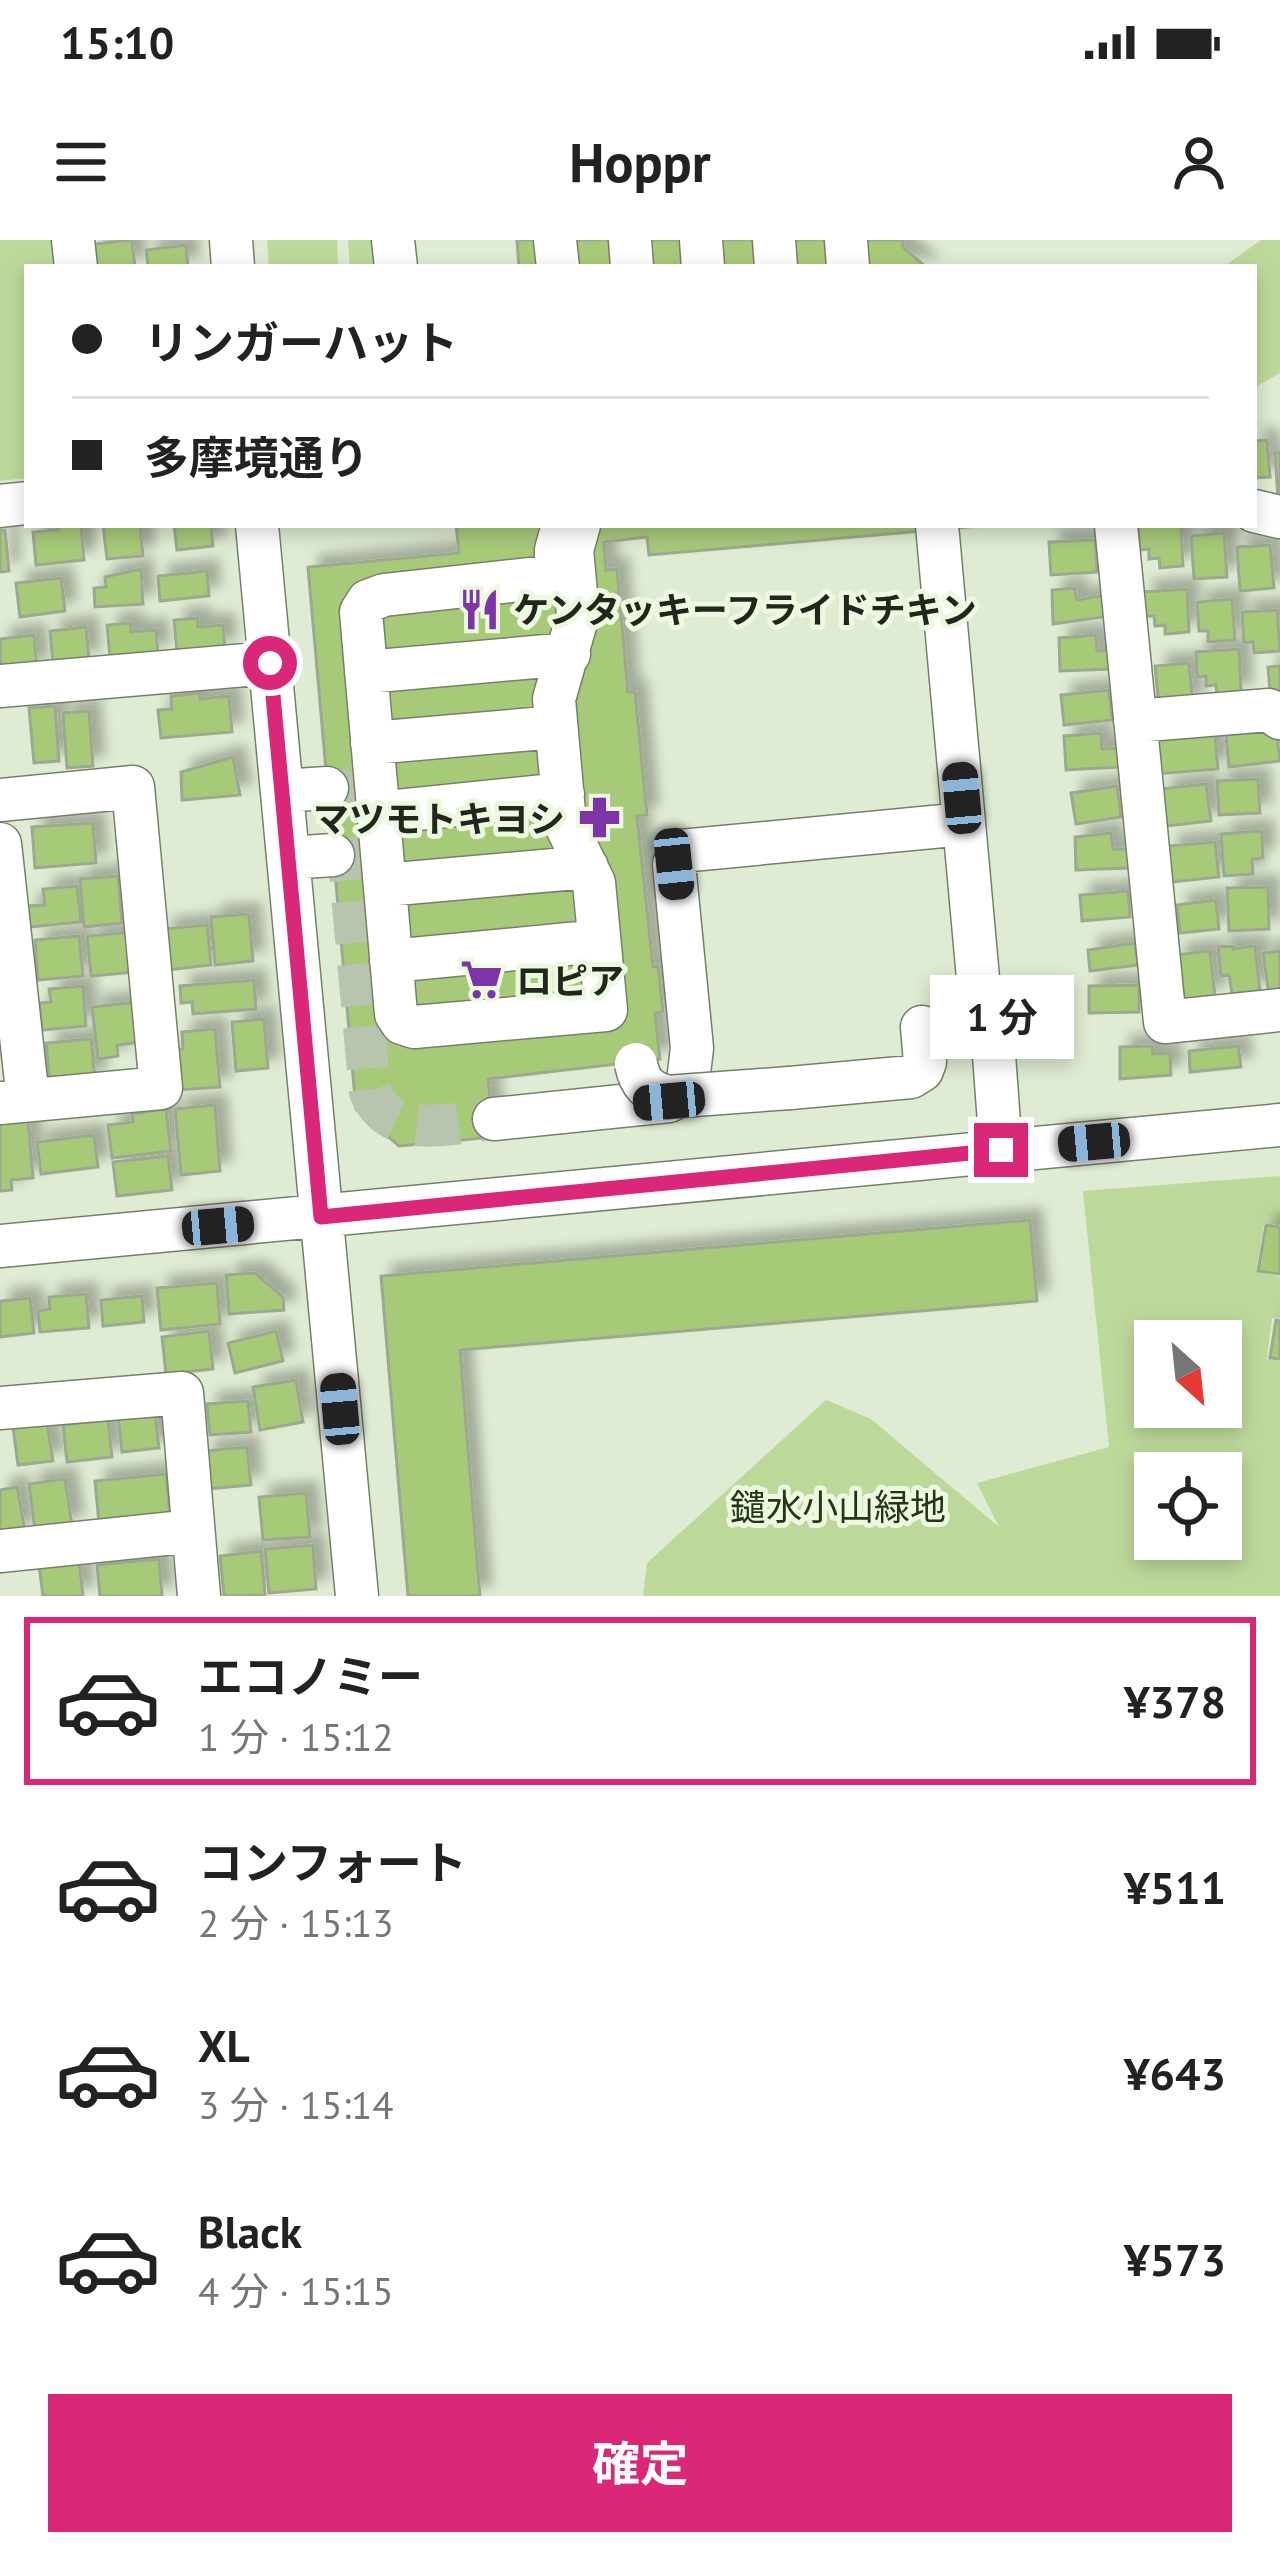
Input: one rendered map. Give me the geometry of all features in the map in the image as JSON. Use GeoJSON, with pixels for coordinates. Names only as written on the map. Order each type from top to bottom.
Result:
{"type":"FeatureCollection","features":[{"type":"Feature","properties":{"kind":"street"},"geometry":{"type":"LineString","coordinates":[[257,528],[357,1596]]}},
{"type":"Feature","properties":{"kind":"street"},"geometry":{"type":"LineString","coordinates":[[563,528],[556,568],[547,578],[384,595],[368,601],[361,611],[396,1014],[402,1023],[414,1027],[606,1010],[621,1018],[631,1032],[642,1084],[667,1097],[911,1077],[925,1062],[922,1027]]}},
{"type":"Feature","properties":{"kind":"street"},"geometry":{"type":"LineString","coordinates":[[578,528],[572,550],[578,598],[569,653],[554,700],[566,823],[594,883],[606,1010]]}},
{"type":"Feature","properties":{"kind":"street"},"geometry":{"type":"LineString","coordinates":[[937,528],[980,1000],[992,1028],[1001,1150]]}},
{"type":"Feature","properties":{"kind":"street"},"geometry":{"type":"LineString","coordinates":[[1116,528],[1165,1022],[1280,1010]]}},
{"type":"Feature","properties":{"kind":"street"},"geometry":{"type":"LineString","coordinates":[[490,586],[561,588],[578,598]]}},
{"type":"Feature","properties":{"kind":"street"},"geometry":{"type":"LineString","coordinates":[[366,672],[569,653]]}},
{"type":"Feature","properties":{"kind":"street"},"geometry":{"type":"LineString","coordinates":[[0,686],[270,663]]}},
{"type":"Feature","properties":{"kind":"street"},"geometry":{"type":"LineString","coordinates":[[1135,722],[1269,710],[1280,718]]}},
{"type":"Feature","properties":{"kind":"street"},"geometry":{"type":"LineString","coordinates":[[373,742],[556,728]]}},
{"type":"Feature","properties":{"kind":"street"},"geometry":{"type":"LineString","coordinates":[[0,800],[133,788],[161,1088],[14,1101],[0,844]]}},
{"type":"Feature","properties":{"kind":"street"},"geometry":{"type":"LineString","coordinates":[[282,791],[327,788]]}},
{"type":"Feature","properties":{"kind":"street"},"geometry":{"type":"LineString","coordinates":[[378,812],[562,794]]}},
{"type":"Feature","properties":{"kind":"street"},"geometry":{"type":"LineString","coordinates":[[494,1119],[669,1101],[687,1090],[692,1048],[674,864],[681,850],[964,824]]}},
{"type":"Feature","properties":{"kind":"street"},"geometry":{"type":"LineString","coordinates":[[288,859],[333,855]]}},
{"type":"Feature","properties":{"kind":"street"},"geometry":{"type":"LineString","coordinates":[[385,885],[587,867]]}},
{"type":"Feature","properties":{"kind":"street"},"geometry":{"type":"LineString","coordinates":[[392,961],[599,941]]}},
{"type":"Feature","properties":{"kind":"street"},"geometry":{"type":"LineString","coordinates":[[0,1246],[1280,1125]]}},
{"type":"Feature","properties":{"kind":"street"},"geometry":{"type":"LineString","coordinates":[[0,1408],[182,1393],[200,1596]]}},
{"type":"Feature","properties":{"kind":"street"},"geometry":{"type":"LineString","coordinates":[[0,1550],[193,1531]]}},
{"type":"Feature","properties":{"kind":"green space"},"geometry":{"type":"Polygon","coordinates":[[[0,240],[57,240],[60,264],[24,264],[24,478],[0,481],[0,240]]]}},
{"type":"Feature","properties":{"kind":"green space"},"geometry":{"type":"Polygon","coordinates":[[[267,240],[337,240],[338,264],[269,264],[267,240]]]}},
{"type":"Feature","properties":{"kind":"green space"},"geometry":{"type":"Polygon","coordinates":[[[348,240],[378,240],[381,264],[350,264],[348,240]]]}},
{"type":"Feature","properties":{"kind":"green space"},"geometry":{"type":"Polygon","coordinates":[[[1261,240],[1280,240],[1280,373],[1257,386],[1257,264],[1227,264],[1261,240]]]}},
{"type":"Feature","properties":{"kind":"green space","name":"鑓水小山緑地"},"geometry":{"type":"Polygon","coordinates":[[[1280,1176],[1280,1225],[1264,1223],[1256,1271],[1280,1277],[1280,1318],[1272,1318],[1267,1359],[1280,1361],[1280,1596],[643,1596],[647,1563],[826,1400],[871,1419],[999,1527],[977,1483],[1109,1447],[1083,1191],[1280,1176]]]}},
{"type":"Feature","properties":{"kind":"building"},"geometry":{"type":"Polygon","coordinates":[[[132,240],[135,264],[97,264],[94,244],[132,240]]]}},
{"type":"Feature","properties":{"kind":"building"},"geometry":{"type":"Polygon","coordinates":[[[517,240],[903,240],[903,247],[923,264],[519,264],[517,240]]]}},
{"type":"Feature","properties":{"kind":"building"},"geometry":{"type":"Polygon","coordinates":[[[186,245],[188,264],[148,264],[146,250],[186,245]]]}},
{"type":"Feature","properties":{"kind":"building"},"geometry":{"type":"Polygon","coordinates":[[[1267,440],[1270,477],[1257,478],[1257,441],[1267,440]]]}},
{"type":"Feature","properties":{"kind":"building"},"geometry":{"type":"Polygon","coordinates":[[[1280,452],[1280,499],[1278,499],[1275,453],[1280,452]]]}},
{"type":"Feature","properties":{"kind":"building"},"geometry":{"type":"Polygon","coordinates":[[[81,528],[84,560],[36,565],[33,532],[81,528]]]}},
{"type":"Feature","properties":{"kind":"building"},"geometry":{"type":"Polygon","coordinates":[[[103,528],[140,528],[143,556],[107,559],[103,528]]]}},
{"type":"Feature","properties":{"kind":"building"},"geometry":{"type":"Polygon","coordinates":[[[174,528],[211,528],[213,546],[177,550],[174,528]]]}},
{"type":"Feature","properties":{"kind":"building"},"geometry":{"type":"Polygon","coordinates":[[[456,528],[956,528],[649,555],[647,537],[604,542],[606,570],[617,569],[628,692],[635,692],[647,815],[637,816],[653,967],[658,966],[663,1012],[655,1013],[660,1059],[488,1079],[494,1137],[399,1146],[356,1109],[308,567],[459,553],[456,528]]]}},
{"type":"Feature","properties":{"kind":"building"},"geometry":{"type":"Polygon","coordinates":[[[1138,528],[1181,528],[1183,566],[1160,568],[1159,558],[1149,559],[1149,549],[1140,550],[1138,528]]]}},
{"type":"Feature","properties":{"kind":"building"},"geometry":{"type":"Polygon","coordinates":[[[0,530],[5,530],[9,571],[0,572],[0,530]]]}},
{"type":"Feature","properties":{"kind":"building"},"geometry":{"type":"Polygon","coordinates":[[[1224,533],[1227,577],[1194,579],[1191,536],[1224,533]]]}},
{"type":"Feature","properties":{"kind":"building"},"geometry":{"type":"Polygon","coordinates":[[[1095,540],[1097,572],[1051,575],[1049,542],[1095,540]]]}},
{"type":"Feature","properties":{"kind":"building"},"geometry":{"type":"Polygon","coordinates":[[[1270,545],[1274,588],[1240,591],[1237,547],[1270,545]]]}},
{"type":"Feature","properties":{"kind":"building"},"geometry":{"type":"Polygon","coordinates":[[[141,569],[143,604],[95,607],[94,588],[106,587],[105,577],[141,569]]]}},
{"type":"Feature","properties":{"kind":"building"},"geometry":{"type":"Polygon","coordinates":[[[207,571],[209,596],[160,601],[158,576],[207,571]]]}},
{"type":"Feature","properties":{"kind":"building"},"geometry":{"type":"Polygon","coordinates":[[[61,578],[65,611],[20,617],[16,583],[61,578]]]}},
{"type":"Feature","properties":{"kind":"building"},"geometry":{"type":"Polygon","coordinates":[[[1074,588],[1077,600],[1104,595],[1109,616],[1053,624],[1052,590],[1074,588]]]}},
{"type":"Feature","properties":{"kind":"building"},"geometry":{"type":"Polygon","coordinates":[[[1187,589],[1189,632],[1165,634],[1165,625],[1155,626],[1154,616],[1145,616],[1143,592],[1187,589]]]}},
{"type":"Feature","properties":{"kind":"building"},"geometry":{"type":"Polygon","coordinates":[[[1232,599],[1235,640],[1208,642],[1208,631],[1199,631],[1197,602],[1232,599]]]}},
{"type":"Feature","properties":{"kind":"building"},"geometry":{"type":"Polygon","coordinates":[[[1277,610],[1280,651],[1254,653],[1253,642],[1244,643],[1242,612],[1277,610]]]}},
{"type":"Feature","properties":{"kind":"building"},"geometry":{"type":"Polygon","coordinates":[[[198,618],[198,627],[223,625],[225,649],[177,653],[174,620],[198,618]]]}},
{"type":"Feature","properties":{"kind":"building"},"geometry":{"type":"Polygon","coordinates":[[[131,623],[131,632],[156,630],[158,654],[110,658],[107,625],[131,623]]]}},
{"type":"Feature","properties":{"kind":"building"},"geometry":{"type":"Polygon","coordinates":[[[86,627],[89,660],[53,663],[50,631],[86,627]]]}},
{"type":"Feature","properties":{"kind":"building"},"geometry":{"type":"Polygon","coordinates":[[[34,635],[37,669],[1,672],[0,639],[34,635]]]}},
{"type":"Feature","properties":{"kind":"building"},"geometry":{"type":"Polygon","coordinates":[[[1096,635],[1097,651],[1112,650],[1113,669],[1060,671],[1059,638],[1096,635]]]}},
{"type":"Feature","properties":{"kind":"building"},"geometry":{"type":"Polygon","coordinates":[[[1239,649],[1241,693],[1217,695],[1216,685],[1206,686],[1206,676],[1197,677],[1196,652],[1239,649]]]}},
{"type":"Feature","properties":{"kind":"building"},"geometry":{"type":"Polygon","coordinates":[[[1189,663],[1193,704],[1159,707],[1155,666],[1189,663]]]}},
{"type":"Feature","properties":{"kind":"building"},"geometry":{"type":"Polygon","coordinates":[[[1280,666],[1280,701],[1279,691],[1270,691],[1268,667],[1280,666]]]}},
{"type":"Feature","properties":{"kind":"building"},"geometry":{"type":"Polygon","coordinates":[[[1109,690],[1112,720],[1064,725],[1061,695],[1109,690]]]}},
{"type":"Feature","properties":{"kind":"building"},"geometry":{"type":"Polygon","coordinates":[[[200,693],[200,699],[229,696],[232,732],[161,738],[158,710],[172,709],[171,696],[200,693]]]}},
{"type":"Feature","properties":{"kind":"building"},"geometry":{"type":"Polygon","coordinates":[[[55,706],[59,761],[34,763],[29,708],[55,706]]]}},
{"type":"Feature","properties":{"kind":"building"},"geometry":{"type":"Polygon","coordinates":[[[89,711],[93,766],[67,768],[63,713],[89,711]]]}},
{"type":"Feature","properties":{"kind":"building"},"geometry":{"type":"Polygon","coordinates":[[[1276,730],[1280,761],[1229,767],[1226,735],[1276,730]]]}},
{"type":"Feature","properties":{"kind":"building"},"geometry":{"type":"Polygon","coordinates":[[[1101,733],[1102,749],[1118,748],[1119,767],[1066,770],[1064,736],[1101,733]]]}},
{"type":"Feature","properties":{"kind":"building"},"geometry":{"type":"Polygon","coordinates":[[[1215,735],[1218,769],[1157,774],[1155,739],[1215,735]]]}},
{"type":"Feature","properties":{"kind":"building"},"geometry":{"type":"Polygon","coordinates":[[[233,757],[240,795],[182,800],[181,772],[233,757]]]}},
{"type":"Feature","properties":{"kind":"building"},"geometry":{"type":"Polygon","coordinates":[[[1258,779],[1260,813],[1219,815],[1217,781],[1258,779]]]}},
{"type":"Feature","properties":{"kind":"building"},"geometry":{"type":"Polygon","coordinates":[[[1206,784],[1211,821],[1165,826],[1161,789],[1206,784]]]}},
{"type":"Feature","properties":{"kind":"building"},"geometry":{"type":"Polygon","coordinates":[[[1117,786],[1121,817],[1076,824],[1071,793],[1117,786]]]}},
{"type":"Feature","properties":{"kind":"building"},"geometry":{"type":"Polygon","coordinates":[[[93,823],[96,863],[35,868],[32,827],[93,823]]]}},
{"type":"Feature","properties":{"kind":"building"},"geometry":{"type":"Polygon","coordinates":[[[1262,831],[1263,858],[1252,859],[1253,874],[1224,876],[1221,834],[1262,831]]]}},
{"type":"Feature","properties":{"kind":"building"},"geometry":{"type":"Polygon","coordinates":[[[1111,833],[1113,849],[1128,849],[1129,868],[1076,870],[1075,837],[1111,833]]]}},
{"type":"Feature","properties":{"kind":"building"},"geometry":{"type":"Polygon","coordinates":[[[1215,842],[1219,877],[1171,882],[1168,846],[1215,842]]]}},
{"type":"Feature","properties":{"kind":"building"},"geometry":{"type":"Polygon","coordinates":[[[118,876],[122,923],[84,927],[80,879],[118,876]]]}},
{"type":"Feature","properties":{"kind":"building"},"geometry":{"type":"Polygon","coordinates":[[[77,886],[81,922],[29,927],[27,906],[45,905],[43,889],[77,886]]]}},
{"type":"Feature","properties":{"kind":"building"},"geometry":{"type":"Polygon","coordinates":[[[1268,887],[1269,929],[1229,931],[1227,888],[1268,887]]]}},
{"type":"Feature","properties":{"kind":"building"},"geometry":{"type":"Polygon","coordinates":[[[1128,891],[1130,917],[1082,921],[1080,895],[1128,891]]]}},
{"type":"Feature","properties":{"kind":"building"},"geometry":{"type":"Polygon","coordinates":[[[1216,900],[1219,929],[1180,933],[1177,905],[1216,900]]]}},
{"type":"Feature","properties":{"kind":"building"},"geometry":{"type":"Polygon","coordinates":[[[249,914],[253,961],[215,965],[211,917],[249,914]]]}},
{"type":"Feature","properties":{"kind":"building"},"geometry":{"type":"Polygon","coordinates":[[[207,925],[211,965],[166,970],[163,929],[207,925]]]}},
{"type":"Feature","properties":{"kind":"building"},"geometry":{"type":"Polygon","coordinates":[[[132,932],[136,972],[91,976],[87,936],[132,932]]]}},
{"type":"Feature","properties":{"kind":"building"},"geometry":{"type":"Polygon","coordinates":[[[79,936],[83,976],[38,980],[35,940],[79,936]]]}},
{"type":"Feature","properties":{"kind":"building"},"geometry":{"type":"Polygon","coordinates":[[[1135,943],[1138,965],[1090,971],[1088,950],[1135,943]]]}},
{"type":"Feature","properties":{"kind":"building"},"geometry":{"type":"Polygon","coordinates":[[[1255,946],[1260,991],[1232,994],[1229,975],[1221,976],[1218,947],[1255,946]]]}},
{"type":"Feature","properties":{"kind":"building"},"geometry":{"type":"Polygon","coordinates":[[[1210,951],[1215,996],[1180,1000],[1175,955],[1210,951]]]}},
{"type":"Feature","properties":{"kind":"building"},"geometry":{"type":"Polygon","coordinates":[[[1280,951],[1280,994],[1269,996],[1263,953],[1280,951]]]}},
{"type":"Feature","properties":{"kind":"building"},"geometry":{"type":"Polygon","coordinates":[[[254,980],[256,1009],[193,1014],[192,1002],[181,1003],[180,986],[254,980]]]}},
{"type":"Feature","properties":{"kind":"building"},"geometry":{"type":"Polygon","coordinates":[[[1139,985],[1139,1012],[1089,1013],[1089,986],[1139,985]]]}},
{"type":"Feature","properties":{"kind":"building"},"geometry":{"type":"Polygon","coordinates":[[[83,986],[86,1026],[42,1030],[39,1003],[51,1002],[49,989],[83,986]]]}},
{"type":"Feature","properties":{"kind":"building"},"geometry":{"type":"Polygon","coordinates":[[[138,1002],[142,1042],[117,1045],[118,1056],[98,1059],[92,1007],[138,1002]]]}},
{"type":"Feature","properties":{"kind":"building"},"geometry":{"type":"Polygon","coordinates":[[[264,1019],[268,1068],[236,1071],[232,1022],[264,1019]]]}},
{"type":"Feature","properties":{"kind":"building"},"geometry":{"type":"Polygon","coordinates":[[[215,1029],[220,1087],[178,1090],[174,1050],[183,1049],[182,1032],[215,1029]]]}},
{"type":"Feature","properties":{"kind":"building"},"geometry":{"type":"Polygon","coordinates":[[[91,1039],[95,1079],[50,1084],[46,1043],[91,1039]]]}},
{"type":"Feature","properties":{"kind":"building"},"geometry":{"type":"Polygon","coordinates":[[[1152,1046],[1153,1054],[1170,1053],[1171,1075],[1120,1079],[1120,1047],[1152,1046]]]}},
{"type":"Feature","properties":{"kind":"building"},"geometry":{"type":"Polygon","coordinates":[[[1238,1046],[1241,1067],[1190,1072],[1189,1051],[1238,1046]]]}},
{"type":"Feature","properties":{"kind":"building"},"geometry":{"type":"Polygon","coordinates":[[[215,1105],[220,1171],[181,1175],[175,1109],[215,1105]]]}},
{"type":"Feature","properties":{"kind":"building"},"geometry":{"type":"Polygon","coordinates":[[[166,1109],[171,1151],[112,1158],[108,1125],[133,1122],[132,1114],[166,1109]]]}},
{"type":"Feature","properties":{"kind":"building"},"geometry":{"type":"Polygon","coordinates":[[[28,1119],[33,1178],[11,1180],[12,1190],[0,1191],[0,1122],[28,1119]]]}},
{"type":"Feature","properties":{"kind":"building"},"geometry":{"type":"Polygon","coordinates":[[[94,1135],[98,1167],[41,1174],[37,1142],[94,1135]]]}},
{"type":"Feature","properties":{"kind":"building"},"geometry":{"type":"Polygon","coordinates":[[[168,1156],[172,1190],[117,1196],[113,1162],[168,1156]]]}},
{"type":"Feature","properties":{"kind":"building"},"geometry":{"type":"Polygon","coordinates":[[[1030,1220],[1037,1301],[460,1350],[480,1596],[408,1596],[381,1276],[1030,1220]]]}},
{"type":"Feature","properties":{"kind":"building"},"geometry":{"type":"Polygon","coordinates":[[[1266,1225],[1280,1227],[1280,1274],[1258,1271],[1266,1225]]]}},
{"type":"Feature","properties":{"kind":"building"},"geometry":{"type":"Polygon","coordinates":[[[255,1273],[283,1297],[284,1310],[229,1314],[226,1275],[255,1273]]]}},
{"type":"Feature","properties":{"kind":"building"},"geometry":{"type":"Polygon","coordinates":[[[217,1283],[220,1324],[161,1330],[157,1288],[217,1283]]]}},
{"type":"Feature","properties":{"kind":"building"},"geometry":{"type":"Polygon","coordinates":[[[86,1294],[89,1328],[40,1332],[38,1311],[50,1309],[49,1297],[86,1294]]]}},
{"type":"Feature","properties":{"kind":"building"},"geometry":{"type":"Polygon","coordinates":[[[142,1296],[144,1322],[103,1326],[101,1300],[142,1296]]]}},
{"type":"Feature","properties":{"kind":"building"},"geometry":{"type":"Polygon","coordinates":[[[30,1298],[34,1333],[0,1337],[0,1301],[30,1298]]]}},
{"type":"Feature","properties":{"kind":"building"},"geometry":{"type":"Polygon","coordinates":[[[1276,1320],[1280,1321],[1280,1359],[1270,1358],[1276,1320]]]}},
{"type":"Feature","properties":{"kind":"building"},"geometry":{"type":"Polygon","coordinates":[[[209,1331],[213,1369],[166,1374],[162,1337],[209,1331]]]}},
{"type":"Feature","properties":{"kind":"building"},"geometry":{"type":"Polygon","coordinates":[[[276,1331],[283,1361],[235,1373],[228,1343],[276,1331]]]}},
{"type":"Feature","properties":{"kind":"building"},"geometry":{"type":"Polygon","coordinates":[[[296,1380],[303,1422],[260,1430],[253,1387],[296,1380]]]}},
{"type":"Feature","properties":{"kind":"building"},"geometry":{"type":"Polygon","coordinates":[[[248,1401],[251,1432],[210,1435],[207,1404],[248,1401]]]}},
{"type":"Feature","properties":{"kind":"building"},"geometry":{"type":"Polygon","coordinates":[[[155,1413],[159,1448],[122,1452],[118,1417],[155,1413]]]}},
{"type":"Feature","properties":{"kind":"building"},"geometry":{"type":"Polygon","coordinates":[[[108,1420],[112,1457],[67,1462],[63,1425],[108,1420]]]}},
{"type":"Feature","properties":{"kind":"building"},"geometry":{"type":"Polygon","coordinates":[[[47,1423],[53,1461],[18,1465],[13,1427],[47,1423]]]}},
{"type":"Feature","properties":{"kind":"building"},"geometry":{"type":"Polygon","coordinates":[[[247,1447],[251,1485],[207,1489],[204,1451],[247,1447]]]}},
{"type":"Feature","properties":{"kind":"building"},"geometry":{"type":"Polygon","coordinates":[[[166,1474],[170,1516],[99,1523],[95,1481],[166,1474]]]}},
{"type":"Feature","properties":{"kind":"building"},"geometry":{"type":"Polygon","coordinates":[[[65,1479],[72,1525],[35,1531],[29,1484],[65,1479]]]}},
{"type":"Feature","properties":{"kind":"building"},"geometry":{"type":"Polygon","coordinates":[[[17,1487],[25,1531],[0,1536],[0,1490],[17,1487]]]}},
{"type":"Feature","properties":{"kind":"building"},"geometry":{"type":"Polygon","coordinates":[[[306,1493],[310,1537],[263,1540],[259,1497],[306,1493]]]}},
{"type":"Feature","properties":{"kind":"building"},"geometry":{"type":"Polygon","coordinates":[[[313,1545],[316,1589],[269,1593],[265,1549],[313,1545]]]}},
{"type":"Feature","properties":{"kind":"building"},"geometry":{"type":"Polygon","coordinates":[[[261,1551],[265,1595],[224,1596],[220,1556],[261,1551]]]}},
{"type":"Feature","properties":{"kind":"building"},"geometry":{"type":"Polygon","coordinates":[[[159,1559],[162,1596],[100,1596],[97,1565],[159,1559]]]}},
{"type":"Feature","properties":{"kind":"building"},"geometry":{"type":"Polygon","coordinates":[[[79,1561],[83,1596],[43,1596],[39,1565],[79,1561]]]}},
{"type":"Feature","properties":{"kind":"tunnel"},"geometry":{"type":"LineString","coordinates":[[327,788],[341,790],[343,796],[370,1092],[380,1108],[407,1124],[494,1119]]}},
{"type":"Feature","properties":{"kind":"place","name":"ケンタッキーフライドチキン"},"geometry":{"type":"Point","coordinates":[479,609]}},
{"type":"Feature","properties":{"kind":"place","name":"マツモトキヨシ"},"geometry":{"type":"Point","coordinates":[599,818]}},
{"type":"Feature","properties":{"kind":"place","name":"ロピア"},"geometry":{"type":"Point","coordinates":[482,980]}},
{"type":"Feature","properties":{"kind":"route"},"geometry":{"type":"LineString","coordinates":[[270,663],[321,1217],[1001,1150]]}}]}
